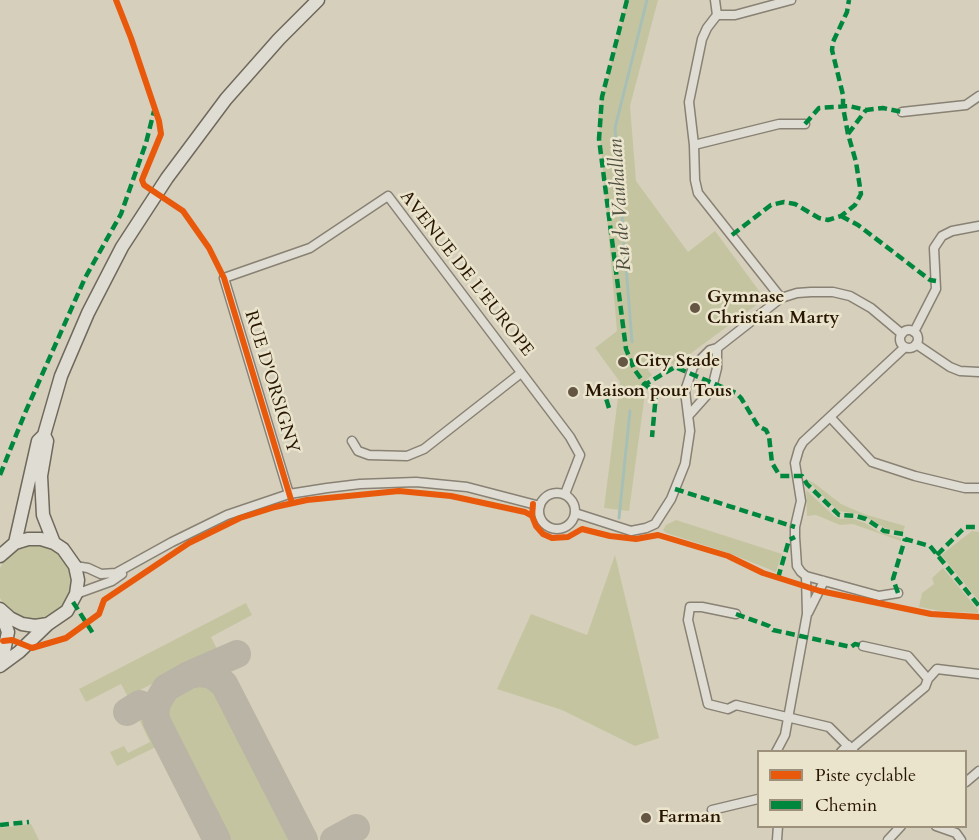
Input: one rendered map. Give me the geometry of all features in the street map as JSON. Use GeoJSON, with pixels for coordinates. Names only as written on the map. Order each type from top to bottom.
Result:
{"type":"FeatureCollection","features":[{"type":"Feature","properties":{"kind":"main road"},"geometry":{"type":"LineString","coordinates":[[15,543],[38,441],[44,435],[61,376],[74,343],[123,247],[168,178],[226,99],[279,39],[318,0]]}},
{"type":"Feature","properties":{"kind":"main road"},"geometry":{"type":"LineString","coordinates":[[44,435],[47,441],[41,476],[43,515],[54,543]]}},
{"type":"Feature","properties":{"kind":"main road"},"geometry":{"type":"LineString","coordinates":[[0,556],[15,543],[28,539],[41,539],[63,549],[75,566],[78,580],[76,594],[67,611],[48,624],[19,652],[0,666]]}},
{"type":"Feature","properties":{"kind":"main road"},"geometry":{"type":"LineString","coordinates":[[0,609],[10,618],[22,624],[35,626],[48,624]]}},
{"type":"Feature","properties":{"kind":"main road"},"geometry":{"type":"LineString","coordinates":[[0,609],[8,632],[4,651],[0,656]]}},
{"type":"Feature","properties":{"kind":"street"},"geometry":{"type":"LineString","coordinates":[[715,0],[717,15],[702,39],[689,102],[695,180],[698,193],[781,298]]}},
{"type":"Feature","properties":{"kind":"street"},"geometry":{"type":"LineString","coordinates":[[717,15],[735,15],[791,0]]}},
{"type":"Feature","properties":{"kind":"street"},"geometry":{"type":"LineString","coordinates":[[902,112],[966,105],[979,96]]}},
{"type":"Feature","properties":{"kind":"street"},"geometry":{"type":"LineString","coordinates":[[694,145],[779,123],[805,124]]}},
{"type":"Feature","properties":{"kind":"street","name":"AVENUE DE L'EUROPE"},"geometry":{"type":"LineString","coordinates":[[224,278],[310,248],[388,196],[570,437],[580,455],[565,494]]}},
{"type":"Feature","properties":{"kind":"street"},"geometry":{"type":"LineString","coordinates":[[914,333],[936,288],[934,248],[942,236],[952,231],[979,226]]}},
{"type":"Feature","properties":{"kind":"street","name":"RUE D'ORSIGNY"},"geometry":{"type":"LineString","coordinates":[[224,278],[289,494]]}},
{"type":"Feature","properties":{"kind":"street"},"geometry":{"type":"LineString","coordinates":[[575,513],[631,531],[655,524],[671,500],[681,474],[690,431],[685,391],[689,375],[699,360],[710,350],[717,348],[781,298],[811,292],[833,292],[850,296],[871,308],[902,334]]}},
{"type":"Feature","properties":{"kind":"street"},"geometry":{"type":"LineString","coordinates":[[904,346],[900,339],[902,334],[909,331],[917,336],[916,344]]}},
{"type":"Feature","properties":{"kind":"street"},"geometry":{"type":"LineString","coordinates":[[904,346],[912,347],[916,344]]}},
{"type":"Feature","properties":{"kind":"street"},"geometry":{"type":"LineString","coordinates":[[916,344],[950,367],[960,371],[979,372]]}},
{"type":"Feature","properties":{"kind":"street"},"geometry":{"type":"LineString","coordinates":[[898,592],[879,596],[806,576],[797,566],[795,527],[801,501],[795,463],[803,442],[895,358],[904,346]]}},
{"type":"Feature","properties":{"kind":"street"},"geometry":{"type":"LineString","coordinates":[[689,415],[706,396],[713,384],[717,368],[717,348]]}},
{"type":"Feature","properties":{"kind":"street"},"geometry":{"type":"LineString","coordinates":[[352,441],[358,451],[369,455],[407,456],[424,449],[521,373]]}},
{"type":"Feature","properties":{"kind":"street"},"geometry":{"type":"LineString","coordinates":[[830,417],[872,462],[915,476],[965,488],[979,488]]}},
{"type":"Feature","properties":{"kind":"street"},"geometry":{"type":"LineString","coordinates":[[75,566],[88,568],[100,574],[116,573],[227,515],[289,494],[360,484],[416,482],[467,486],[540,506]]}},
{"type":"Feature","properties":{"kind":"street"},"geometry":{"type":"LineString","coordinates":[[551,494],[565,494],[573,503],[575,513],[566,527],[555,529],[549,527],[540,518],[542,501],[551,494]]}},
{"type":"Feature","properties":{"kind":"street"},"geometry":{"type":"LineString","coordinates":[[76,594],[112,581],[139,561]]}},
{"type":"Feature","properties":{"kind":"street"},"geometry":{"type":"LineString","coordinates":[[777,750],[784,735],[807,614],[806,576]]}},
{"type":"Feature","properties":{"kind":"street"},"geometry":{"type":"LineString","coordinates":[[807,614],[824,581]]}},
{"type":"Feature","properties":{"kind":"street"},"geometry":{"type":"LineString","coordinates":[[736,614],[702,607],[690,607],[688,620],[708,704],[728,709],[736,705],[829,727],[848,749],[925,687],[928,679],[937,669],[979,674]]}},
{"type":"Feature","properties":{"kind":"street"},"geometry":{"type":"LineString","coordinates":[[863,646],[908,656],[928,679]]}},
{"type":"Feature","properties":{"kind":"street"},"geometry":{"type":"LineString","coordinates":[[967,781],[979,771]]}},
{"type":"Feature","properties":{"kind":"street"},"geometry":{"type":"LineString","coordinates":[[711,810],[757,799]]}},
{"type":"Feature","properties":{"kind":"street"},"geometry":{"type":"LineString","coordinates":[[888,840],[900,828]]}},
{"type":"Feature","properties":{"kind":"street"},"geometry":{"type":"LineString","coordinates":[[942,828],[956,833],[962,840]]}},
{"type":"Feature","properties":{"kind":"green space"},"geometry":{"type":"Polygon","coordinates":[[[627,0],[658,0],[630,106],[636,181],[688,252],[715,231],[760,292],[759,303],[675,365],[650,352],[648,370],[652,375],[647,379],[629,511],[604,508],[620,382],[595,348],[617,331],[598,115],[627,0]]]}},
{"type":"Feature","properties":{"kind":"green space"},"geometry":{"type":"Polygon","coordinates":[[[806,479],[841,504],[864,514],[905,526],[903,532],[887,529],[859,514],[838,511],[806,479]]]}},
{"type":"Feature","properties":{"kind":"green space"},"geometry":{"type":"Polygon","coordinates":[[[806,490],[834,516],[865,523],[879,532],[901,538],[901,541],[853,524],[840,525],[816,515],[807,516],[806,490]]]}},
{"type":"Feature","properties":{"kind":"green space"},"geometry":{"type":"Polygon","coordinates":[[[676,520],[782,554],[776,572],[663,530],[666,525],[676,520]]]}},
{"type":"Feature","properties":{"kind":"green space"},"geometry":{"type":"Polygon","coordinates":[[[972,531],[979,532],[979,601],[941,555],[972,531]]]}},
{"type":"Feature","properties":{"kind":"green space"},"geometry":{"type":"Polygon","coordinates":[[[28,546],[49,548],[62,556],[72,576],[70,597],[62,610],[42,620],[28,620],[14,614],[8,610],[-1,594],[-1,572],[4,562],[14,552],[28,546]]]}},
{"type":"Feature","properties":{"kind":"green space"},"geometry":{"type":"Polygon","coordinates":[[[615,555],[659,738],[635,746],[562,710],[497,689],[531,614],[587,635],[615,555]]]}},
{"type":"Feature","properties":{"kind":"green space"},"geometry":{"type":"Polygon","coordinates":[[[943,568],[978,610],[978,613],[919,607],[922,593],[934,584],[932,578],[943,568]]]}},
{"type":"Feature","properties":{"kind":"green space"},"geometry":{"type":"Polygon","coordinates":[[[246,603],[252,615],[211,637],[218,651],[134,693],[135,696],[129,699],[121,684],[86,702],[79,689],[246,603]]]}},
{"type":"Feature","properties":{"kind":"green space"},"geometry":{"type":"Polygon","coordinates":[[[196,681],[212,685],[224,696],[296,840],[227,840],[165,714],[168,698],[173,692],[196,681]]]}},
{"type":"Feature","properties":{"kind":"green space"},"geometry":{"type":"Polygon","coordinates":[[[143,710],[160,745],[117,766],[110,752],[124,746],[128,753],[150,742],[136,713],[143,710]]]}},
{"type":"Feature","properties":{"kind":"green space"},"geometry":{"type":"Polygon","coordinates":[[[31,824],[39,840],[0,840],[0,828],[31,824]]]}},
{"type":"Feature","properties":{"kind":"waterway","name":"Ru de Vauhallan"},"geometry":{"type":"LineString","coordinates":[[632,342],[615,128],[647,0]]}},
{"type":"Feature","properties":{"kind":"waterway","name":"Ru de Vauhallan"},"geometry":{"type":"LineString","coordinates":[[619,518],[630,411]]}},
{"type":"Feature","properties":{"kind":"taxiway"},"geometry":{"type":"LineString","coordinates":[[191,674],[237,654]]}},
{"type":"Feature","properties":{"kind":"taxiway"},"geometry":{"type":"LineString","coordinates":[[217,840],[155,714],[157,703],[166,688],[189,675],[199,673],[212,675],[224,684],[304,840]]}},
{"type":"Feature","properties":{"kind":"taxiway"},"geometry":{"type":"LineString","coordinates":[[127,712],[140,704]]}},
{"type":"Feature","properties":{"kind":"taxiway"},"geometry":{"type":"LineString","coordinates":[[334,840],[356,828]]}},
{"type":"Feature","properties":{"kind":"marked path"},"geometry":{"type":"LineString","coordinates":[[627,0],[602,97],[599,139],[626,349],[634,369],[656,394],[652,437]]}},
{"type":"Feature","properties":{"kind":"marked path"},"geometry":{"type":"LineString","coordinates":[[732,235],[771,205],[784,202],[795,204],[819,218],[828,220],[841,216],[855,205],[861,194],[843,107],[843,95],[832,50],[833,42],[847,12],[849,0]]}},
{"type":"Feature","properties":{"kind":"marked path"},"geometry":{"type":"LineString","coordinates":[[805,124],[819,108],[849,106],[866,110],[883,108],[902,112]]}},
{"type":"Feature","properties":{"kind":"marked path"},"geometry":{"type":"LineString","coordinates":[[848,134],[866,110]]}},
{"type":"Feature","properties":{"kind":"marked path"},"geometry":{"type":"LineString","coordinates":[[0,475],[85,278],[121,214],[146,143],[154,111]]}},
{"type":"Feature","properties":{"kind":"marked path"},"geometry":{"type":"LineString","coordinates":[[841,216],[858,225],[930,280],[936,281]]}},
{"type":"Feature","properties":{"kind":"marked path"},"geometry":{"type":"LineString","coordinates":[[609,408],[605,395],[617,392],[627,395],[675,367],[736,393],[758,426],[766,430],[769,436],[772,463],[780,476],[802,476],[807,484],[839,515],[866,519],[884,531],[903,534],[905,539],[930,546],[979,606]]}},
{"type":"Feature","properties":{"kind":"marked path"},"geometry":{"type":"LineString","coordinates":[[675,489],[795,527]]}},
{"type":"Feature","properties":{"kind":"marked path"},"geometry":{"type":"LineString","coordinates":[[937,555],[965,527],[979,527]]}},
{"type":"Feature","properties":{"kind":"marked path"},"geometry":{"type":"LineString","coordinates":[[778,578],[789,540],[795,537]]}},
{"type":"Feature","properties":{"kind":"marked path"},"geometry":{"type":"LineString","coordinates":[[898,593],[893,579],[905,539]]}},
{"type":"Feature","properties":{"kind":"marked path"},"geometry":{"type":"LineString","coordinates":[[73,602],[94,635]]}},
{"type":"Feature","properties":{"kind":"marked path"},"geometry":{"type":"LineString","coordinates":[[736,614],[769,626],[773,630],[851,647],[855,644],[863,646]]}},
{"type":"Feature","properties":{"kind":"marked path"},"geometry":{"type":"LineString","coordinates":[[0,825],[29,822]]}},
{"type":"Feature","properties":{"kind":"cycle path"},"geometry":{"type":"LineString","coordinates":[[116,0],[159,121],[161,134],[142,180],[144,185],[183,211],[209,248],[224,278],[292,503]]}},
{"type":"Feature","properties":{"kind":"cycle path"},"geometry":{"type":"LineString","coordinates":[[3,641],[12,640],[32,648],[66,638],[99,614],[104,600],[189,543],[240,518],[275,507],[307,500],[399,491],[451,496],[525,512],[532,516]]}},
{"type":"Feature","properties":{"kind":"cycle path"},"geometry":{"type":"LineString","coordinates":[[533,504],[532,516],[536,526],[543,534],[552,538],[568,537],[582,529],[636,539],[658,535],[728,556],[763,573],[820,591],[931,614],[979,617]]}},
{"type":"Feature","properties":{"kind":"place","name":"Gymnase Christian Marty"},"geometry":{"type":"Point","coordinates":[695,308]}},
{"type":"Feature","properties":{"kind":"place","name":"City Stade"},"geometry":{"type":"Point","coordinates":[623,362]}},
{"type":"Feature","properties":{"kind":"place","name":"Maison pour Tous"},"geometry":{"type":"Point","coordinates":[573,392]}},
{"type":"Feature","properties":{"kind":"place","name":"Farman"},"geometry":{"type":"Point","coordinates":[646,818]}}]}
